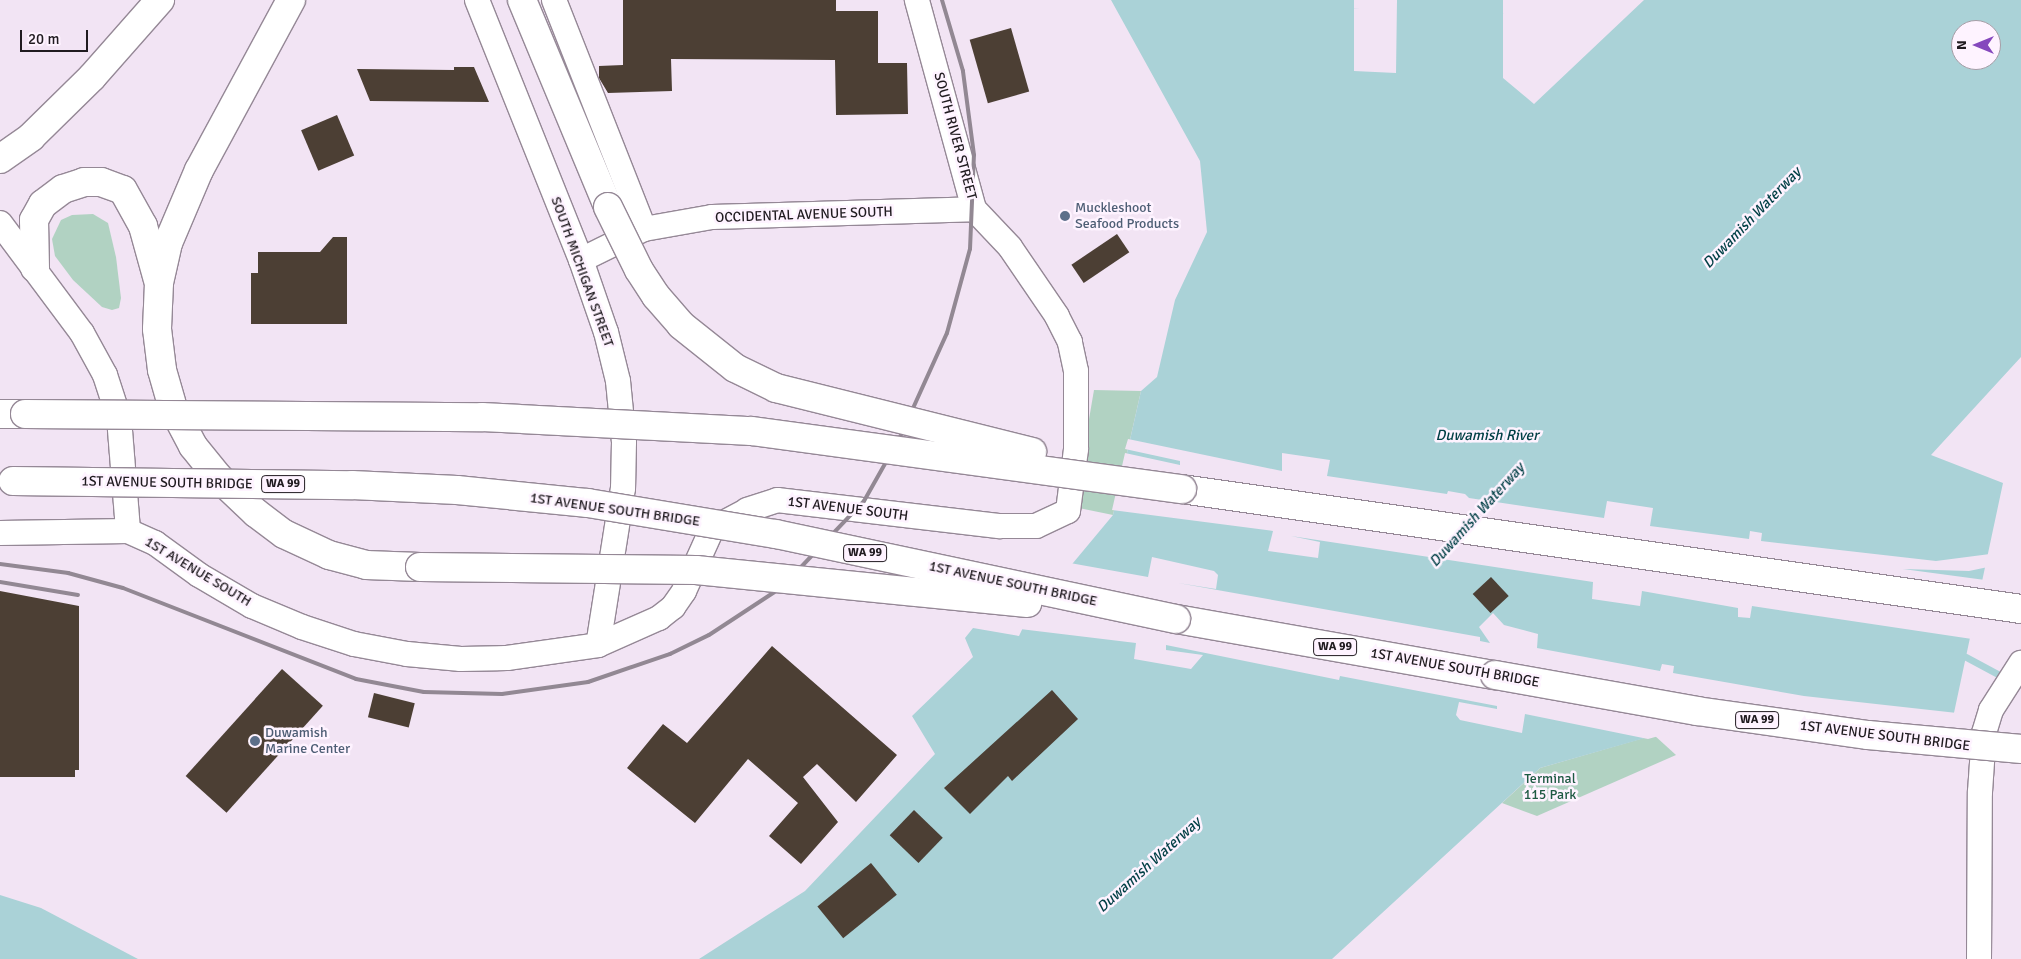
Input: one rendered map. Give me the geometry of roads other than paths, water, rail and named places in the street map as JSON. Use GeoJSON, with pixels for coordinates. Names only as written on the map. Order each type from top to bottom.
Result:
{"type":"FeatureCollection","features":[{"type":"Feature","properties":{"kind":"main road"},"geometry":{"type":"LineString","coordinates":[[0,159],[31,137],[92,77],[160,0]]}},
{"type":"Feature","properties":{"kind":"main road"},"geometry":{"type":"LineString","coordinates":[[291,0],[188,192],[168,243],[159,283],[157,329],[162,370],[173,408],[193,446],[218,476],[256,513],[284,534],[329,555],[366,565],[696,570],[1176,619]]}},
{"type":"Feature","properties":{"kind":"main road"},"geometry":{"type":"LineString","coordinates":[[522,0],[608,207],[639,270],[656,296],[681,325],[735,368],[776,388],[827,402],[1182,489]]}},
{"type":"Feature","properties":{"kind":"main road"},"geometry":{"type":"LineString","coordinates":[[35,268],[34,220],[43,204],[63,190],[84,182],[101,182],[123,190],[143,226],[159,283]]}},
{"type":"Feature","properties":{"kind":"main road"},"geometry":{"type":"LineString","coordinates":[[13,414],[482,418],[752,430],[1182,489],[2021,609]]}},
{"type":"Feature","properties":{"kind":"main road","name":"1ST AVENUE SOUTH BRIDGE"},"geometry":{"type":"LineString","coordinates":[[6,481],[352,485],[457,490],[588,503],[776,534],[1176,619],[1697,712],[1868,736],[2021,749]]}},
{"type":"Feature","properties":{"kind":"street","name":"SOUTH MICHIGAN STREET"},"geometry":{"type":"LineString","coordinates":[[477,0],[581,260],[606,332],[616,373],[624,442],[623,488],[598,645]]}},
{"type":"Feature","properties":{"kind":"street"},"geometry":{"type":"LineString","coordinates":[[554,0],[644,229]]}},
{"type":"Feature","properties":{"kind":"street","name":"SOUTH RIVER STREET"},"geometry":{"type":"LineString","coordinates":[[917,0],[974,209],[1010,247],[1057,316],[1070,342],[1076,371],[1076,449],[1068,511]]}},
{"type":"Feature","properties":{"kind":"street","name":"OCCIDENTAL AVENUE SOUTH"},"geometry":{"type":"LineString","coordinates":[[581,260],[644,229],[741,214],[974,209]]}},
{"type":"Feature","properties":{"kind":"street"},"geometry":{"type":"LineString","coordinates":[[0,223],[82,333],[105,375],[119,418],[128,531]]}},
{"type":"Feature","properties":{"kind":"street","name":"1ST AVENUE SOUTH"},"geometry":{"type":"LineString","coordinates":[[0,532],[128,531],[155,543],[199,575],[252,606],[302,627],[354,644],[407,654],[461,659],[544,655],[598,645],[659,618],[673,607],[684,591],[712,529],[747,510],[777,500],[1000,526],[1036,526],[1068,511]]}},
{"type":"Feature","properties":{"kind":"street"},"geometry":{"type":"LineString","coordinates":[[1979,959],[1981,760],[1991,710],[2021,664]]}},
{"type":"Feature","properties":{"kind":"water","name":"Duwamish River"},"geometry":{"type":"Polygon","coordinates":[[[1111,0],[1354,0],[1354,71],[1396,73],[1397,0],[1503,0],[1503,78],[1534,104],[1644,0],[2021,0],[2021,357],[1931,455],[2003,483],[1945,755],[1687,726],[1540,768],[1332,959],[699,959],[805,891],[935,754],[912,716],[973,657],[965,638],[973,628],[1019,636],[1028,617],[1113,515],[1141,391],[1157,377],[1175,300],[1207,232],[1200,161],[1111,0]]]}},
{"type":"Feature","properties":{"kind":"water"},"geometry":{"type":"Polygon","coordinates":[[[0,895],[41,908],[138,959],[0,959],[0,895]]]}},
{"type":"Feature","properties":{"kind":"waterway"},"geometry":{"type":"LineString","coordinates":[[1966,657],[2007,679]]}},
{"type":"Feature","properties":{"kind":"railway"},"geometry":{"type":"LineString","coordinates":[[0,564],[68,573],[123,588],[356,679],[424,692],[502,694],[588,682],[670,654],[709,635],[782,587],[864,501],[900,437],[947,333],[970,249],[974,155],[963,71],[942,0]]}},
{"type":"Feature","properties":{"kind":"railway"},"geometry":{"type":"LineString","coordinates":[[0,582],[78,595]]}},
{"type":"Feature","properties":{"kind":"place","name":"Muckleshoot Seafood Products"},"geometry":{"type":"Point","coordinates":[1065,216]}},
{"type":"Feature","properties":{"kind":"place","name":"Duwamish Marine Center"},"geometry":{"type":"Point","coordinates":[255,741]}},
{"type":"Feature","properties":{"kind":"water label","name":"Duwamish Waterway"},"geometry":{"type":"Point","coordinates":[1752,218]}},
{"type":"Feature","properties":{"kind":"water label","name":"Duwamish Waterway"},"geometry":{"type":"Point","coordinates":[1477,515]}},
{"type":"Feature","properties":{"kind":"water label","name":"Duwamish Waterway"},"geometry":{"type":"Point","coordinates":[1149,865]}},
{"type":"Feature","properties":{"kind":"park label","name":"Terminal 115 Park"},"geometry":{"type":"Point","coordinates":[1550,788]}}]}
